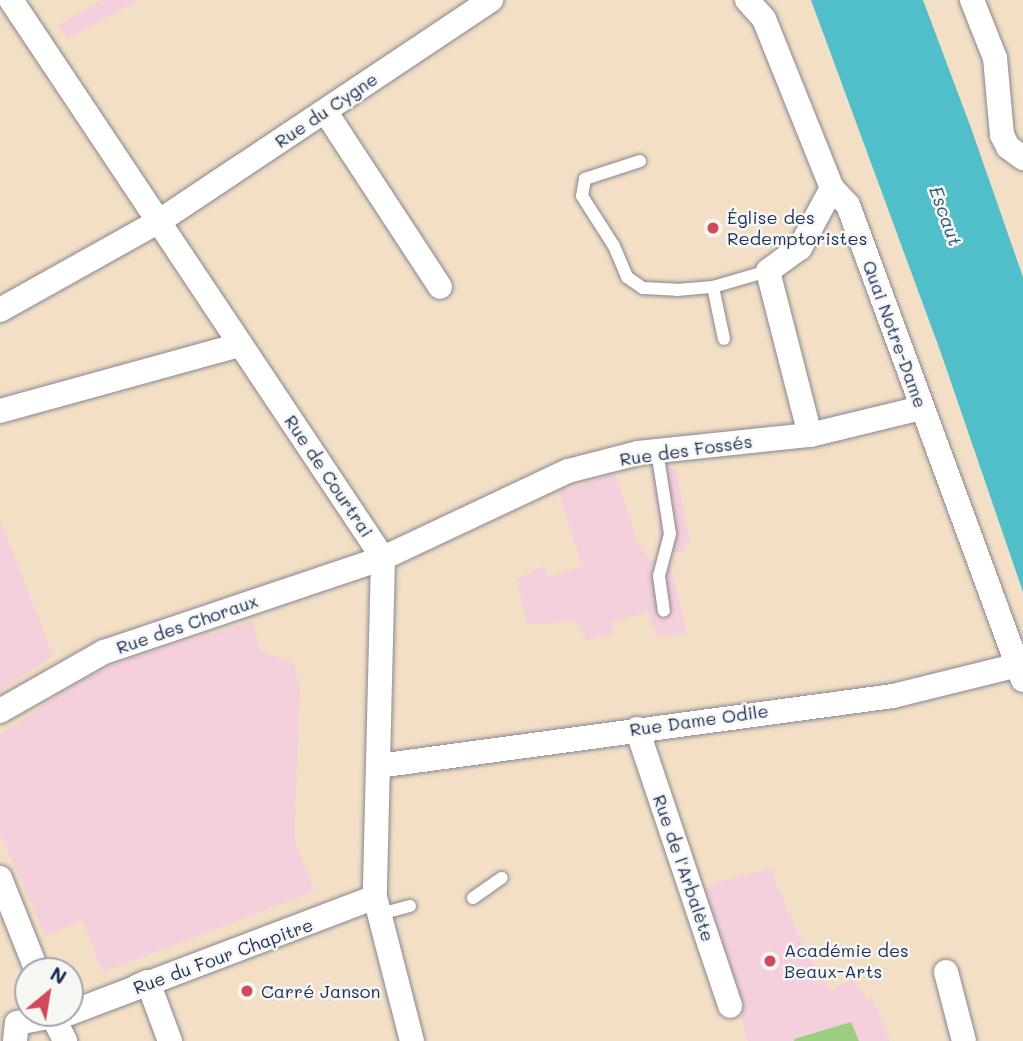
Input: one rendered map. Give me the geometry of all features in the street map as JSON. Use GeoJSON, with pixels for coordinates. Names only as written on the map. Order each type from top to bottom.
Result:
{"type":"FeatureCollection","features":[{"type":"Feature","properties":{"kind":"street","name":"Rue de Courtrai"},"geometry":{"type":"LineString","coordinates":[[11,0],[161,220],[239,345],[383,558]]}},
{"type":"Feature","properties":{"kind":"street","name":"Rue du Cygne"},"geometry":{"type":"LineString","coordinates":[[0,310],[161,220],[491,0]]}},
{"type":"Feature","properties":{"kind":"street","name":"Quai Notre-Dame"},"geometry":{"type":"LineString","coordinates":[[747,0],[764,19],[832,188],[848,205],[1021,673]]}},
{"type":"Feature","properties":{"kind":"street"},"geometry":{"type":"LineString","coordinates":[[972,0],[995,58],[1002,135],[1008,147],[1023,158]]}},
{"type":"Feature","properties":{"kind":"street"},"geometry":{"type":"LineString","coordinates":[[325,111],[440,287]]}},
{"type":"Feature","properties":{"kind":"street"},"geometry":{"type":"LineString","coordinates":[[810,435],[768,271],[800,247],[832,188]]}},
{"type":"Feature","properties":{"kind":"street"},"geometry":{"type":"LineString","coordinates":[[0,411],[239,345]]}},
{"type":"Feature","properties":{"kind":"street","name":"Rue des Fossés"},"geometry":{"type":"LineString","coordinates":[[383,558],[568,471],[657,452],[810,435],[922,408]]}},
{"type":"Feature","properties":{"kind":"street"},"geometry":{"type":"LineString","coordinates":[[383,558],[378,906],[412,1041]]}},
{"type":"Feature","properties":{"kind":"street","name":"Rue des Choraux"},"geometry":{"type":"LineString","coordinates":[[0,711],[104,652],[383,558]]}},
{"type":"Feature","properties":{"kind":"street","name":"Rue Dame Odile"},"geometry":{"type":"LineString","coordinates":[[378,765],[893,696],[1021,673]]}},
{"type":"Feature","properties":{"kind":"street","name":"Rue de l'Arbalète"},"geometry":{"type":"LineString","coordinates":[[637,729],[730,1006]]}},
{"type":"Feature","properties":{"kind":"street"},"geometry":{"type":"LineString","coordinates":[[0,878],[31,957]]}},
{"type":"Feature","properties":{"kind":"street","name":"Rue du Four Chapitre"},"geometry":{"type":"LineString","coordinates":[[84,1007],[378,906]]}},
{"type":"Feature","properties":{"kind":"street"},"geometry":{"type":"LineString","coordinates":[[946,972],[964,1041]]}},
{"type":"Feature","properties":{"kind":"street"},"geometry":{"type":"LineString","coordinates":[[145,984],[170,1041]]}},
{"type":"Feature","properties":{"kind":"lane"},"geometry":{"type":"LineString","coordinates":[[640,160],[585,179],[582,196],[614,246],[627,277],[643,288],[713,287],[768,271]]}},
{"type":"Feature","properties":{"kind":"lane"},"geometry":{"type":"LineString","coordinates":[[713,287],[724,339]]}},
{"type":"Feature","properties":{"kind":"lane"},"geometry":{"type":"LineString","coordinates":[[657,452],[670,534],[659,576],[664,611]]}},
{"type":"Feature","properties":{"kind":"lane"},"geometry":{"type":"LineString","coordinates":[[473,898],[502,878]]}},
{"type":"Feature","properties":{"kind":"lane"},"geometry":{"type":"LineString","coordinates":[[378,906],[410,906]]}},
{"type":"Feature","properties":{"kind":"shaded area"},"geometry":{"type":"Polygon","coordinates":[[[102,0],[139,0],[67,39],[58,25],[102,0]]]}},
{"type":"Feature","properties":{"kind":"shaded area"},"geometry":{"type":"Polygon","coordinates":[[[676,468],[690,544],[684,544],[686,551],[669,553],[669,559],[687,633],[656,637],[648,612],[611,622],[615,633],[586,640],[577,620],[528,625],[516,579],[544,566],[549,577],[582,567],[559,492],[616,474],[637,542],[650,560],[658,559],[659,516],[650,470],[676,468]]]}},
{"type":"Feature","properties":{"kind":"shaded area"},"geometry":{"type":"Polygon","coordinates":[[[0,520],[53,656],[0,691],[0,520]]]}},
{"type":"Feature","properties":{"kind":"shaded area"},"geometry":{"type":"Polygon","coordinates":[[[253,621],[260,651],[294,664],[300,688],[294,841],[315,891],[103,972],[82,920],[46,936],[0,833],[0,735],[78,682],[122,661],[253,621]]]}},
{"type":"Feature","properties":{"kind":"shaded area","name":"Académie des Beaux-Arts"},"geometry":{"type":"Polygon","coordinates":[[[774,867],[773,877],[807,953],[831,990],[853,979],[866,999],[872,997],[890,1041],[748,1041],[707,889],[712,884],[774,867]]]}},
{"type":"Feature","properties":{"kind":"green space"},"geometry":{"type":"Polygon","coordinates":[[[851,1022],[859,1041],[794,1041],[794,1039],[851,1022]]]}},
{"type":"Feature","properties":{"kind":"water","name":"Escaut"},"geometry":{"type":"Polygon","coordinates":[[[811,0],[923,0],[971,128],[1023,277],[1023,592],[941,353],[811,0]]]}},
{"type":"Feature","properties":{"kind":"place","name":"Église des Redemptoristes"},"geometry":{"type":"Point","coordinates":[713,228]}},
{"type":"Feature","properties":{"kind":"place","name":"Académie des Beaux-Arts"},"geometry":{"type":"Point","coordinates":[770,961]}},
{"type":"Feature","properties":{"kind":"place","name":"Carré Janson"},"geometry":{"type":"Point","coordinates":[247,991]}}]}
